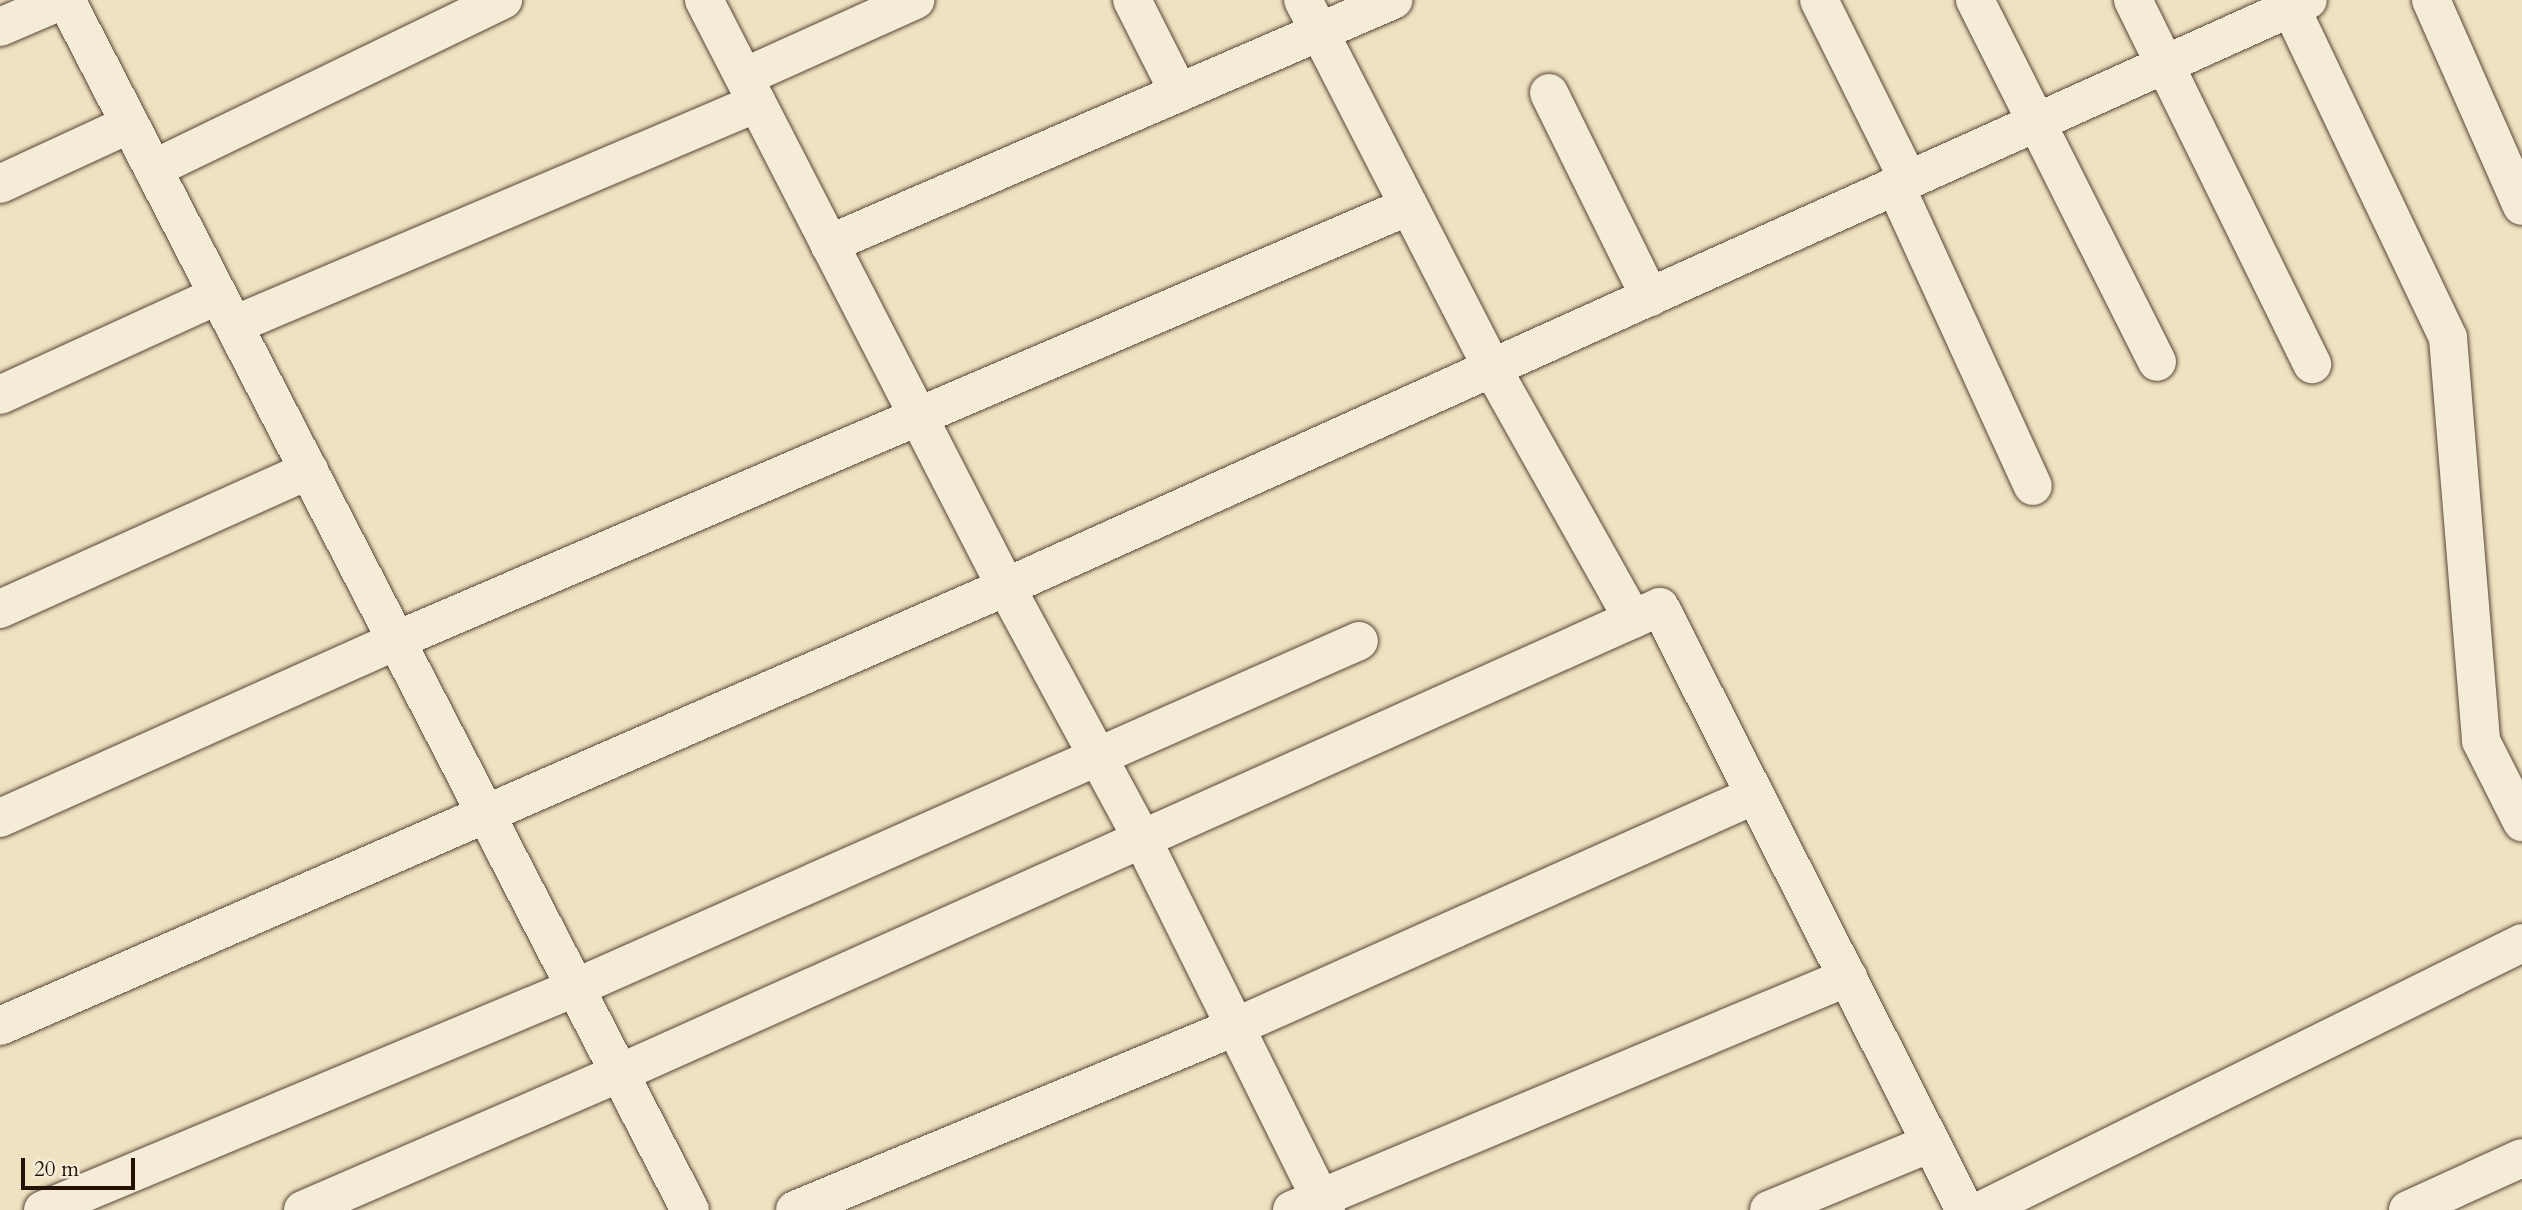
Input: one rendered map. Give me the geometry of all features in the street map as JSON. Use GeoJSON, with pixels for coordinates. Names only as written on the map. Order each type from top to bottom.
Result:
{"type":"FeatureCollection","features":[{"type":"Feature","properties":{"kind":"street"},"geometry":{"type":"LineString","coordinates":[[0,27],[64,0],[622,1072],[690,1210]]}},
{"type":"Feature","properties":{"kind":"street"},"geometry":{"type":"LineString","coordinates":[[153,169],[503,0]]}},
{"type":"Feature","properties":{"kind":"street"},"geometry":{"type":"LineString","coordinates":[[704,0],[1006,587],[1142,839],[1236,1027],[1313,1206],[1848,977]]}},
{"type":"Feature","properties":{"kind":"street"},"geometry":{"type":"LineString","coordinates":[[0,395],[226,310],[751,90],[915,0]]}},
{"type":"Feature","properties":{"kind":"street"},"geometry":{"type":"LineString","coordinates":[[1132,0],[1179,93]]}},
{"type":"Feature","properties":{"kind":"street"},"geometry":{"type":"LineString","coordinates":[[829,244],[1179,93],[1311,16],[1393,0]]}},
{"type":"Feature","properties":{"kind":"street"},"geometry":{"type":"LineString","coordinates":[[1819,0],[1902,182],[2033,486]]}},
{"type":"Feature","properties":{"kind":"street"},"geometry":{"type":"LineString","coordinates":[[1975,0],[2157,362]]}},
{"type":"Feature","properties":{"kind":"street"},"geometry":{"type":"LineString","coordinates":[[2133,0],[2312,364]]}},
{"type":"Feature","properties":{"kind":"street"},"geometry":{"type":"LineString","coordinates":[[2431,0],[2522,206]]}},
{"type":"Feature","properties":{"kind":"street"},"geometry":{"type":"LineString","coordinates":[[0,1026],[486,811],[1006,587],[2295,2],[2448,338],[2481,741],[2522,822]]}},
{"type":"Feature","properties":{"kind":"street"},"geometry":{"type":"LineString","coordinates":[[1311,16],[1492,368],[1633,619]]}},
{"type":"Feature","properties":{"kind":"street"},"geometry":{"type":"LineString","coordinates":[[1549,93],[1650,297]]}},
{"type":"Feature","properties":{"kind":"street"},"geometry":{"type":"LineString","coordinates":[[0,184],[130,124]]}},
{"type":"Feature","properties":{"kind":"street"},"geometry":{"type":"LineString","coordinates":[[0,818],[397,640],[1409,206]]}},
{"type":"Feature","properties":{"kind":"street"},"geometry":{"type":"LineString","coordinates":[[0,609],[309,470]]}},
{"type":"Feature","properties":{"kind":"street"},"geometry":{"type":"LineString","coordinates":[[303,1210],[622,1072],[1660,607],[1965,1210]]}},
{"type":"Feature","properties":{"kind":"street"},"geometry":{"type":"LineString","coordinates":[[43,1210],[577,987],[1098,759],[1359,641]]}},
{"type":"Feature","properties":{"kind":"street"},"geometry":{"type":"LineString","coordinates":[[796,1210],[1236,1027],[1755,794]]}},
{"type":"Feature","properties":{"kind":"street"},"geometry":{"type":"LineString","coordinates":[[1982,1210],[2522,943]]}},
{"type":"Feature","properties":{"kind":"street"},"geometry":{"type":"LineString","coordinates":[[1769,1210],[1931,1143]]}},
{"type":"Feature","properties":{"kind":"street"},"geometry":{"type":"LineString","coordinates":[[2408,1210],[2522,1158]]}}]}
